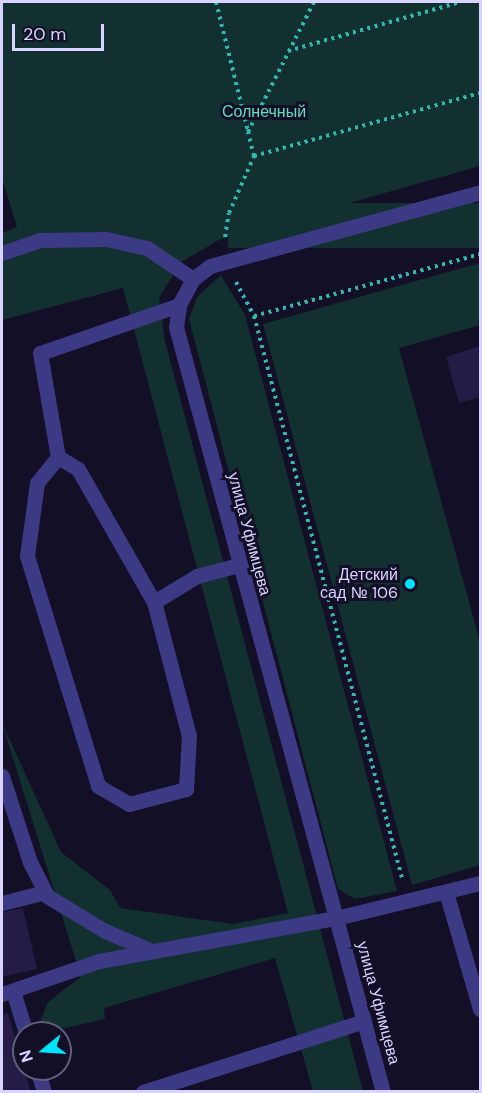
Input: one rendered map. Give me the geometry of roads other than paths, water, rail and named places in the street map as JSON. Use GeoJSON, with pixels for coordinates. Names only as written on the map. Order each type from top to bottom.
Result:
{"type":"FeatureCollection","features":[{"type":"Feature","properties":{"kind":"street"},"geometry":{"type":"LineString","coordinates":[[2,253],[40,240],[106,239],[147,248],[193,279],[227,259],[480,192]]}},
{"type":"Feature","properties":{"kind":"street","name":"улица Уфимцева"},"geometry":{"type":"LineString","coordinates":[[193,279],[179,304],[176,327],[182,356],[383,1092]]}},
{"type":"Feature","properties":{"kind":"street"},"geometry":{"type":"LineString","coordinates":[[58,457],[78,469],[154,602],[189,736],[186,789],[129,804],[98,786],[27,556],[37,483],[58,457],[40,353],[179,304]]}},
{"type":"Feature","properties":{"kind":"street"},"geometry":{"type":"LineString","coordinates":[[154,602],[197,576],[239,565]]}},
{"type":"Feature","properties":{"kind":"street"},"geometry":{"type":"LineString","coordinates":[[2,776],[6,806],[45,892],[105,931],[152,951]]}},
{"type":"Feature","properties":{"kind":"street"},"geometry":{"type":"LineString","coordinates":[[20,1021],[7,992],[99,961],[336,918],[480,883]]}},
{"type":"Feature","properties":{"kind":"street"},"geometry":{"type":"LineString","coordinates":[[2,903],[45,892]]}},
{"type":"Feature","properties":{"kind":"street"},"geometry":{"type":"LineString","coordinates":[[446,892],[480,1009]]}},
{"type":"Feature","properties":{"kind":"street"},"geometry":{"type":"LineString","coordinates":[[143,1092],[364,1021]]}},
{"type":"Feature","properties":{"kind":"place","name":"Детский сад № 106"},"geometry":{"type":"Point","coordinates":[410,584]}},
{"type":"Feature","properties":{"kind":"park label","name":"Солнечный"},"geometry":{"type":"Point","coordinates":[264,112]}}]}
